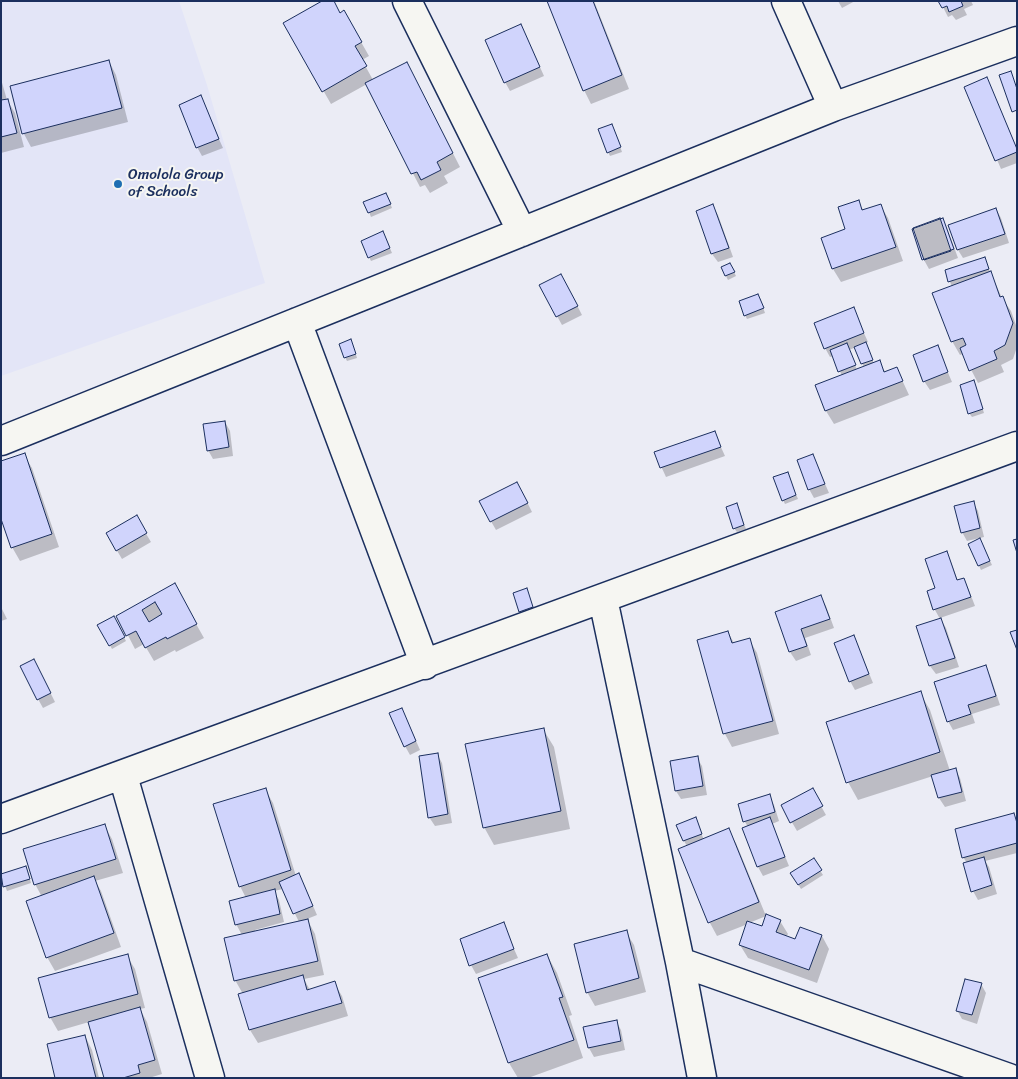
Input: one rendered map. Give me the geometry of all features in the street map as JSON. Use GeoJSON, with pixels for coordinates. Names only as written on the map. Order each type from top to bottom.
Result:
{"type":"FeatureCollection","features":[{"type":"Feature","properties":{"kind":"street"},"geometry":{"type":"LineString","coordinates":[[407,1],[522,232]]}},
{"type":"Feature","properties":{"kind":"street"},"geometry":{"type":"LineString","coordinates":[[786,1],[833,107]]}},
{"type":"Feature","properties":{"kind":"street"},"geometry":{"type":"LineString","coordinates":[[1,442],[833,107],[1017,41]]}},
{"type":"Feature","properties":{"kind":"street"},"geometry":{"type":"LineString","coordinates":[[297,322],[425,664]]}},
{"type":"Feature","properties":{"kind":"street"},"geometry":{"type":"LineString","coordinates":[[1,819],[123,776],[1017,446]]}},
{"type":"Feature","properties":{"kind":"street"},"geometry":{"type":"LineString","coordinates":[[603,598],[680,962],[702,1078]]}},
{"type":"Feature","properties":{"kind":"street"},"geometry":{"type":"LineString","coordinates":[[123,776],[210,1078]]}},
{"type":"Feature","properties":{"kind":"street"},"geometry":{"type":"LineString","coordinates":[[680,962],[1009,1078]]}},
{"type":"Feature","properties":{"kind":"shaded area","name":"Omolola Group of Schools"},"geometry":{"type":"Polygon","coordinates":[[[1,1],[179,1],[207,85],[265,283],[1,376],[1,1]]]}},
{"type":"Feature","properties":{"kind":"building"},"geometry":{"type":"Polygon","coordinates":[[[322,1],[334,1],[340,13],[344,10],[362,42],[355,46],[367,66],[322,92],[283,23],[322,1]]]}},
{"type":"Feature","properties":{"kind":"building"},"geometry":{"type":"Polygon","coordinates":[[[547,1],[593,1],[622,75],[583,91],[547,1]]]}},
{"type":"Feature","properties":{"kind":"building"},"geometry":{"type":"Polygon","coordinates":[[[938,1],[961,1],[963,6],[949,12],[947,6],[942,8],[938,1]]]}},
{"type":"Feature","properties":{"kind":"building"},"geometry":{"type":"Polygon","coordinates":[[[521,24],[540,67],[504,83],[485,40],[521,24]]]}},
{"type":"Feature","properties":{"kind":"building"},"geometry":{"type":"Polygon","coordinates":[[[109,60],[122,108],[22,134],[10,86],[109,60]]]}},
{"type":"Feature","properties":{"kind":"building"},"geometry":{"type":"Polygon","coordinates":[[[407,62],[453,153],[437,162],[441,170],[421,180],[417,172],[411,174],[365,83],[407,62]]]}},
{"type":"Feature","properties":{"kind":"building"},"geometry":{"type":"Polygon","coordinates":[[[1011,71],[1017,89],[1017,110],[1012,112],[999,75],[1011,71]]]}},
{"type":"Feature","properties":{"kind":"building"},"geometry":{"type":"Polygon","coordinates":[[[987,77],[1017,149],[1017,152],[995,161],[964,87],[987,77]]]}},
{"type":"Feature","properties":{"kind":"building"},"geometry":{"type":"Polygon","coordinates":[[[201,95],[219,139],[196,148],[179,105],[201,95]]]}},
{"type":"Feature","properties":{"kind":"building"},"geometry":{"type":"Polygon","coordinates":[[[8,99],[17,133],[1,137],[1,100],[8,99]]]}},
{"type":"Feature","properties":{"kind":"building"},"geometry":{"type":"Polygon","coordinates":[[[612,124],[621,147],[607,153],[598,129],[612,124]]]}},
{"type":"Feature","properties":{"kind":"building"},"geometry":{"type":"Polygon","coordinates":[[[386,193],[391,204],[368,213],[363,202],[386,193]]]}},
{"type":"Feature","properties":{"kind":"building"},"geometry":{"type":"Polygon","coordinates":[[[859,200],[862,210],[881,204],[896,247],[832,269],[821,238],[845,229],[838,207],[859,200]]]}},
{"type":"Feature","properties":{"kind":"building"},"geometry":{"type":"Polygon","coordinates":[[[713,204],[729,248],[711,254],[696,211],[713,204]]]}},
{"type":"Feature","properties":{"kind":"building"},"geometry":{"type":"Polygon","coordinates":[[[996,208],[1005,234],[957,250],[948,225],[996,208]]]}},
{"type":"Feature","properties":{"kind":"building"},"geometry":{"type":"Polygon","coordinates":[[[940,218],[951,251],[924,260],[913,228],[940,218]]]}},
{"type":"Feature","properties":{"kind":"building"},"geometry":{"type":"Polygon","coordinates":[[[943,218],[954,249],[922,260],[912,229],[943,218]]]}},
{"type":"Feature","properties":{"kind":"building"},"geometry":{"type":"Polygon","coordinates":[[[383,231],[390,248],[368,258],[361,241],[383,231]]]}},
{"type":"Feature","properties":{"kind":"building"},"geometry":{"type":"Polygon","coordinates":[[[985,257],[989,269],[948,282],[945,270],[985,257]]]}},
{"type":"Feature","properties":{"kind":"building"},"geometry":{"type":"Polygon","coordinates":[[[730,263],[735,272],[725,276],[721,267],[730,263]]]}},
{"type":"Feature","properties":{"kind":"building"},"geometry":{"type":"Polygon","coordinates":[[[991,271],[1000,297],[1003,296],[1013,323],[1005,345],[994,351],[997,359],[969,371],[960,348],[966,345],[963,338],[951,342],[932,293],[991,271]]]}},
{"type":"Feature","properties":{"kind":"building"},"geometry":{"type":"Polygon","coordinates":[[[561,274],[578,306],[556,317],[539,285],[561,274]]]}},
{"type":"Feature","properties":{"kind":"building"},"geometry":{"type":"Polygon","coordinates":[[[758,294],[764,308],[744,316],[739,301],[758,294]]]}},
{"type":"Feature","properties":{"kind":"building"},"geometry":{"type":"Polygon","coordinates":[[[854,307],[864,333],[824,349],[814,323],[854,307]]]}},
{"type":"Feature","properties":{"kind":"building"},"geometry":{"type":"Polygon","coordinates":[[[351,339],[356,354],[344,358],[339,344],[351,339]]]}},
{"type":"Feature","properties":{"kind":"building"},"geometry":{"type":"Polygon","coordinates":[[[866,342],[873,360],[861,364],[854,347],[866,342]]]}},
{"type":"Feature","properties":{"kind":"building"},"geometry":{"type":"Polygon","coordinates":[[[847,343],[856,365],[838,372],[830,350],[847,343]]]}},
{"type":"Feature","properties":{"kind":"building"},"geometry":{"type":"Polygon","coordinates":[[[938,345],[948,372],[923,382],[913,355],[938,345]]]}},
{"type":"Feature","properties":{"kind":"building"},"geometry":{"type":"Polygon","coordinates":[[[880,360],[884,372],[897,367],[903,381],[825,411],[815,385],[880,360]]]}},
{"type":"Feature","properties":{"kind":"building"},"geometry":{"type":"Polygon","coordinates":[[[974,380],[983,409],[968,414],[960,385],[974,380]]]}},
{"type":"Feature","properties":{"kind":"building"},"geometry":{"type":"Polygon","coordinates":[[[225,421],[229,447],[207,451],[203,424],[225,421]]]}},
{"type":"Feature","properties":{"kind":"building"},"geometry":{"type":"Polygon","coordinates":[[[715,431],[721,447],[660,468],[654,452],[715,431]]]}},
{"type":"Feature","properties":{"kind":"building"},"geometry":{"type":"Polygon","coordinates":[[[25,453],[52,534],[11,548],[1,519],[1,461],[25,453]]]}},
{"type":"Feature","properties":{"kind":"building"},"geometry":{"type":"Polygon","coordinates":[[[813,454],[825,484],[808,490],[797,460],[813,454]]]}},
{"type":"Feature","properties":{"kind":"building"},"geometry":{"type":"Polygon","coordinates":[[[788,472],[796,495],[782,501],[773,477],[788,472]]]}},
{"type":"Feature","properties":{"kind":"building"},"geometry":{"type":"Polygon","coordinates":[[[517,482],[528,503],[490,522],[479,501],[517,482]]]}},
{"type":"Feature","properties":{"kind":"building"},"geometry":{"type":"Polygon","coordinates":[[[974,501],[980,528],[961,533],[954,506],[974,501]]]}},
{"type":"Feature","properties":{"kind":"building"},"geometry":{"type":"Polygon","coordinates":[[[737,503],[744,525],[733,529],[726,507],[737,503]]]}},
{"type":"Feature","properties":{"kind":"building"},"geometry":{"type":"Polygon","coordinates":[[[137,515],[147,533],[116,551],[106,533],[137,515]]]}},
{"type":"Feature","properties":{"kind":"building"},"geometry":{"type":"Polygon","coordinates":[[[980,538],[990,561],[978,566],[968,544],[980,538]]]}},
{"type":"Feature","properties":{"kind":"building"},"geometry":{"type":"Polygon","coordinates":[[[1017,539],[1017,553],[1013,540],[1017,539]]]}},
{"type":"Feature","properties":{"kind":"building"},"geometry":{"type":"Polygon","coordinates":[[[947,551],[957,580],[964,578],[971,597],[933,610],[927,591],[935,588],[925,559],[947,551]]]}},
{"type":"Feature","properties":{"kind":"building"},"geometry":{"type":"Polygon","coordinates":[[[175,583],[197,624],[145,648],[136,631],[126,636],[116,616],[175,583]],[[155,602],[142,610],[149,622],[162,614],[155,602]]]}},
{"type":"Feature","properties":{"kind":"building"},"geometry":{"type":"Polygon","coordinates":[[[527,588],[533,607],[519,612],[513,593],[527,588]]]}},
{"type":"Feature","properties":{"kind":"building"},"geometry":{"type":"Polygon","coordinates":[[[821,595],[830,619],[801,629],[807,646],[789,652],[775,612],[821,595]]]}},
{"type":"Feature","properties":{"kind":"building"},"geometry":{"type":"Polygon","coordinates":[[[114,616],[125,637],[109,646],[97,625],[114,616]]]}},
{"type":"Feature","properties":{"kind":"building"},"geometry":{"type":"Polygon","coordinates":[[[941,618],[955,658],[929,666],[916,626],[941,618]]]}},
{"type":"Feature","properties":{"kind":"building"},"geometry":{"type":"Polygon","coordinates":[[[1017,630],[1017,650],[1010,632],[1017,630]]]}},
{"type":"Feature","properties":{"kind":"building"},"geometry":{"type":"Polygon","coordinates":[[[728,631],[732,643],[750,638],[773,721],[723,734],[697,640],[728,631]]]}},
{"type":"Feature","properties":{"kind":"building"},"geometry":{"type":"Polygon","coordinates":[[[854,635],[869,674],[849,682],[834,643],[854,635]]]}},
{"type":"Feature","properties":{"kind":"building"},"geometry":{"type":"Polygon","coordinates":[[[34,659],[51,693],[37,700],[20,666],[34,659]]]}},
{"type":"Feature","properties":{"kind":"building"},"geometry":{"type":"Polygon","coordinates":[[[986,665],[996,696],[968,705],[971,714],[947,722],[934,682],[986,665]]]}},
{"type":"Feature","properties":{"kind":"building"},"geometry":{"type":"Polygon","coordinates":[[[921,691],[940,752],[846,783],[826,722],[921,691]]]}},
{"type":"Feature","properties":{"kind":"building"},"geometry":{"type":"Polygon","coordinates":[[[402,708],[416,741],[404,747],[389,713],[402,708]]]}},
{"type":"Feature","properties":{"kind":"building"},"geometry":{"type":"Polygon","coordinates":[[[544,728],[561,811],[483,828],[465,744],[544,728]]]}},
{"type":"Feature","properties":{"kind":"building"},"geometry":{"type":"Polygon","coordinates":[[[438,753],[448,814],[428,818],[419,756],[438,753]]]}},
{"type":"Feature","properties":{"kind":"building"},"geometry":{"type":"Polygon","coordinates":[[[698,756],[703,786],[675,791],[670,761],[698,756]]]}},
{"type":"Feature","properties":{"kind":"building"},"geometry":{"type":"Polygon","coordinates":[[[956,768],[962,792],[938,798],[931,775],[956,768]]]}},
{"type":"Feature","properties":{"kind":"building"},"geometry":{"type":"Polygon","coordinates":[[[266,788],[291,870],[239,887],[213,804],[266,788]]]}},
{"type":"Feature","properties":{"kind":"building"},"geometry":{"type":"Polygon","coordinates":[[[813,788],[823,806],[790,823],[781,805],[813,788]]]}},
{"type":"Feature","properties":{"kind":"building"},"geometry":{"type":"Polygon","coordinates":[[[770,794],[775,812],[743,822],[738,804],[770,794]]]}},
{"type":"Feature","properties":{"kind":"building"},"geometry":{"type":"Polygon","coordinates":[[[1014,813],[1017,823],[1017,843],[962,858],[955,829],[1014,813]]]}},
{"type":"Feature","properties":{"kind":"building"},"geometry":{"type":"Polygon","coordinates":[[[696,817],[702,834],[683,841],[676,825],[696,817]]]}},
{"type":"Feature","properties":{"kind":"building"},"geometry":{"type":"Polygon","coordinates":[[[770,817],[785,857],[757,867],[742,828],[770,817]]]}},
{"type":"Feature","properties":{"kind":"building"},"geometry":{"type":"Polygon","coordinates":[[[105,824],[116,859],[34,885],[23,849],[105,824]]]}},
{"type":"Feature","properties":{"kind":"building"},"geometry":{"type":"Polygon","coordinates":[[[729,828],[759,902],[708,923],[678,849],[729,828]]]}},
{"type":"Feature","properties":{"kind":"building"},"geometry":{"type":"Polygon","coordinates":[[[984,857],[992,885],[971,892],[963,863],[984,857]]]}},
{"type":"Feature","properties":{"kind":"building"},"geometry":{"type":"Polygon","coordinates":[[[814,858],[822,870],[798,885],[790,873],[814,858]]]}},
{"type":"Feature","properties":{"kind":"building"},"geometry":{"type":"Polygon","coordinates":[[[26,866],[30,879],[3,887],[1,874],[26,866]]]}},
{"type":"Feature","properties":{"kind":"building"},"geometry":{"type":"Polygon","coordinates":[[[299,873],[313,906],[293,914],[279,882],[299,873]]]}},
{"type":"Feature","properties":{"kind":"building"},"geometry":{"type":"Polygon","coordinates":[[[94,876],[114,933],[46,958],[26,901],[94,876]]]}},
{"type":"Feature","properties":{"kind":"building"},"geometry":{"type":"Polygon","coordinates":[[[275,889],[280,914],[235,925],[229,901],[275,889]]]}},
{"type":"Feature","properties":{"kind":"building"},"geometry":{"type":"Polygon","coordinates":[[[766,914],[781,920],[776,932],[795,939],[800,927],[822,935],[809,970],[739,945],[747,921],[762,926],[766,914]]]}},
{"type":"Feature","properties":{"kind":"building"},"geometry":{"type":"Polygon","coordinates":[[[308,919],[318,961],[234,981],[224,938],[308,919]]]}},
{"type":"Feature","properties":{"kind":"building"},"geometry":{"type":"Polygon","coordinates":[[[504,922],[514,949],[469,966],[460,939],[504,922]]]}},
{"type":"Feature","properties":{"kind":"building"},"geometry":{"type":"Polygon","coordinates":[[[627,930],[639,978],[586,993],[574,944],[627,930]]]}},
{"type":"Feature","properties":{"kind":"building"},"geometry":{"type":"Polygon","coordinates":[[[128,954],[138,994],[49,1018],[38,978],[128,954]]]}},
{"type":"Feature","properties":{"kind":"building"},"geometry":{"type":"Polygon","coordinates":[[[547,954],[563,997],[559,998],[574,1040],[508,1063],[478,978],[547,954]]]}},
{"type":"Feature","properties":{"kind":"building"},"geometry":{"type":"Polygon","coordinates":[[[303,975],[307,990],[335,981],[342,1003],[249,1030],[238,994],[303,975]]]}},
{"type":"Feature","properties":{"kind":"building"},"geometry":{"type":"Polygon","coordinates":[[[965,979],[982,983],[972,1015],[956,1011],[965,979]]]}},
{"type":"Feature","properties":{"kind":"building"},"geometry":{"type":"Polygon","coordinates":[[[140,1007],[155,1060],[138,1065],[140,1073],[123,1078],[104,1078],[88,1022],[140,1007]]]}},
{"type":"Feature","properties":{"kind":"building"},"geometry":{"type":"Polygon","coordinates":[[[617,1020],[621,1041],[588,1048],[583,1027],[617,1020]]]}},
{"type":"Feature","properties":{"kind":"building"},"geometry":{"type":"Polygon","coordinates":[[[85,1035],[96,1078],[55,1078],[47,1044],[85,1035]]]}},
{"type":"Feature","properties":{"kind":"place","name":"Omolola Group of Schools"},"geometry":{"type":"Point","coordinates":[118,184]}}]}
